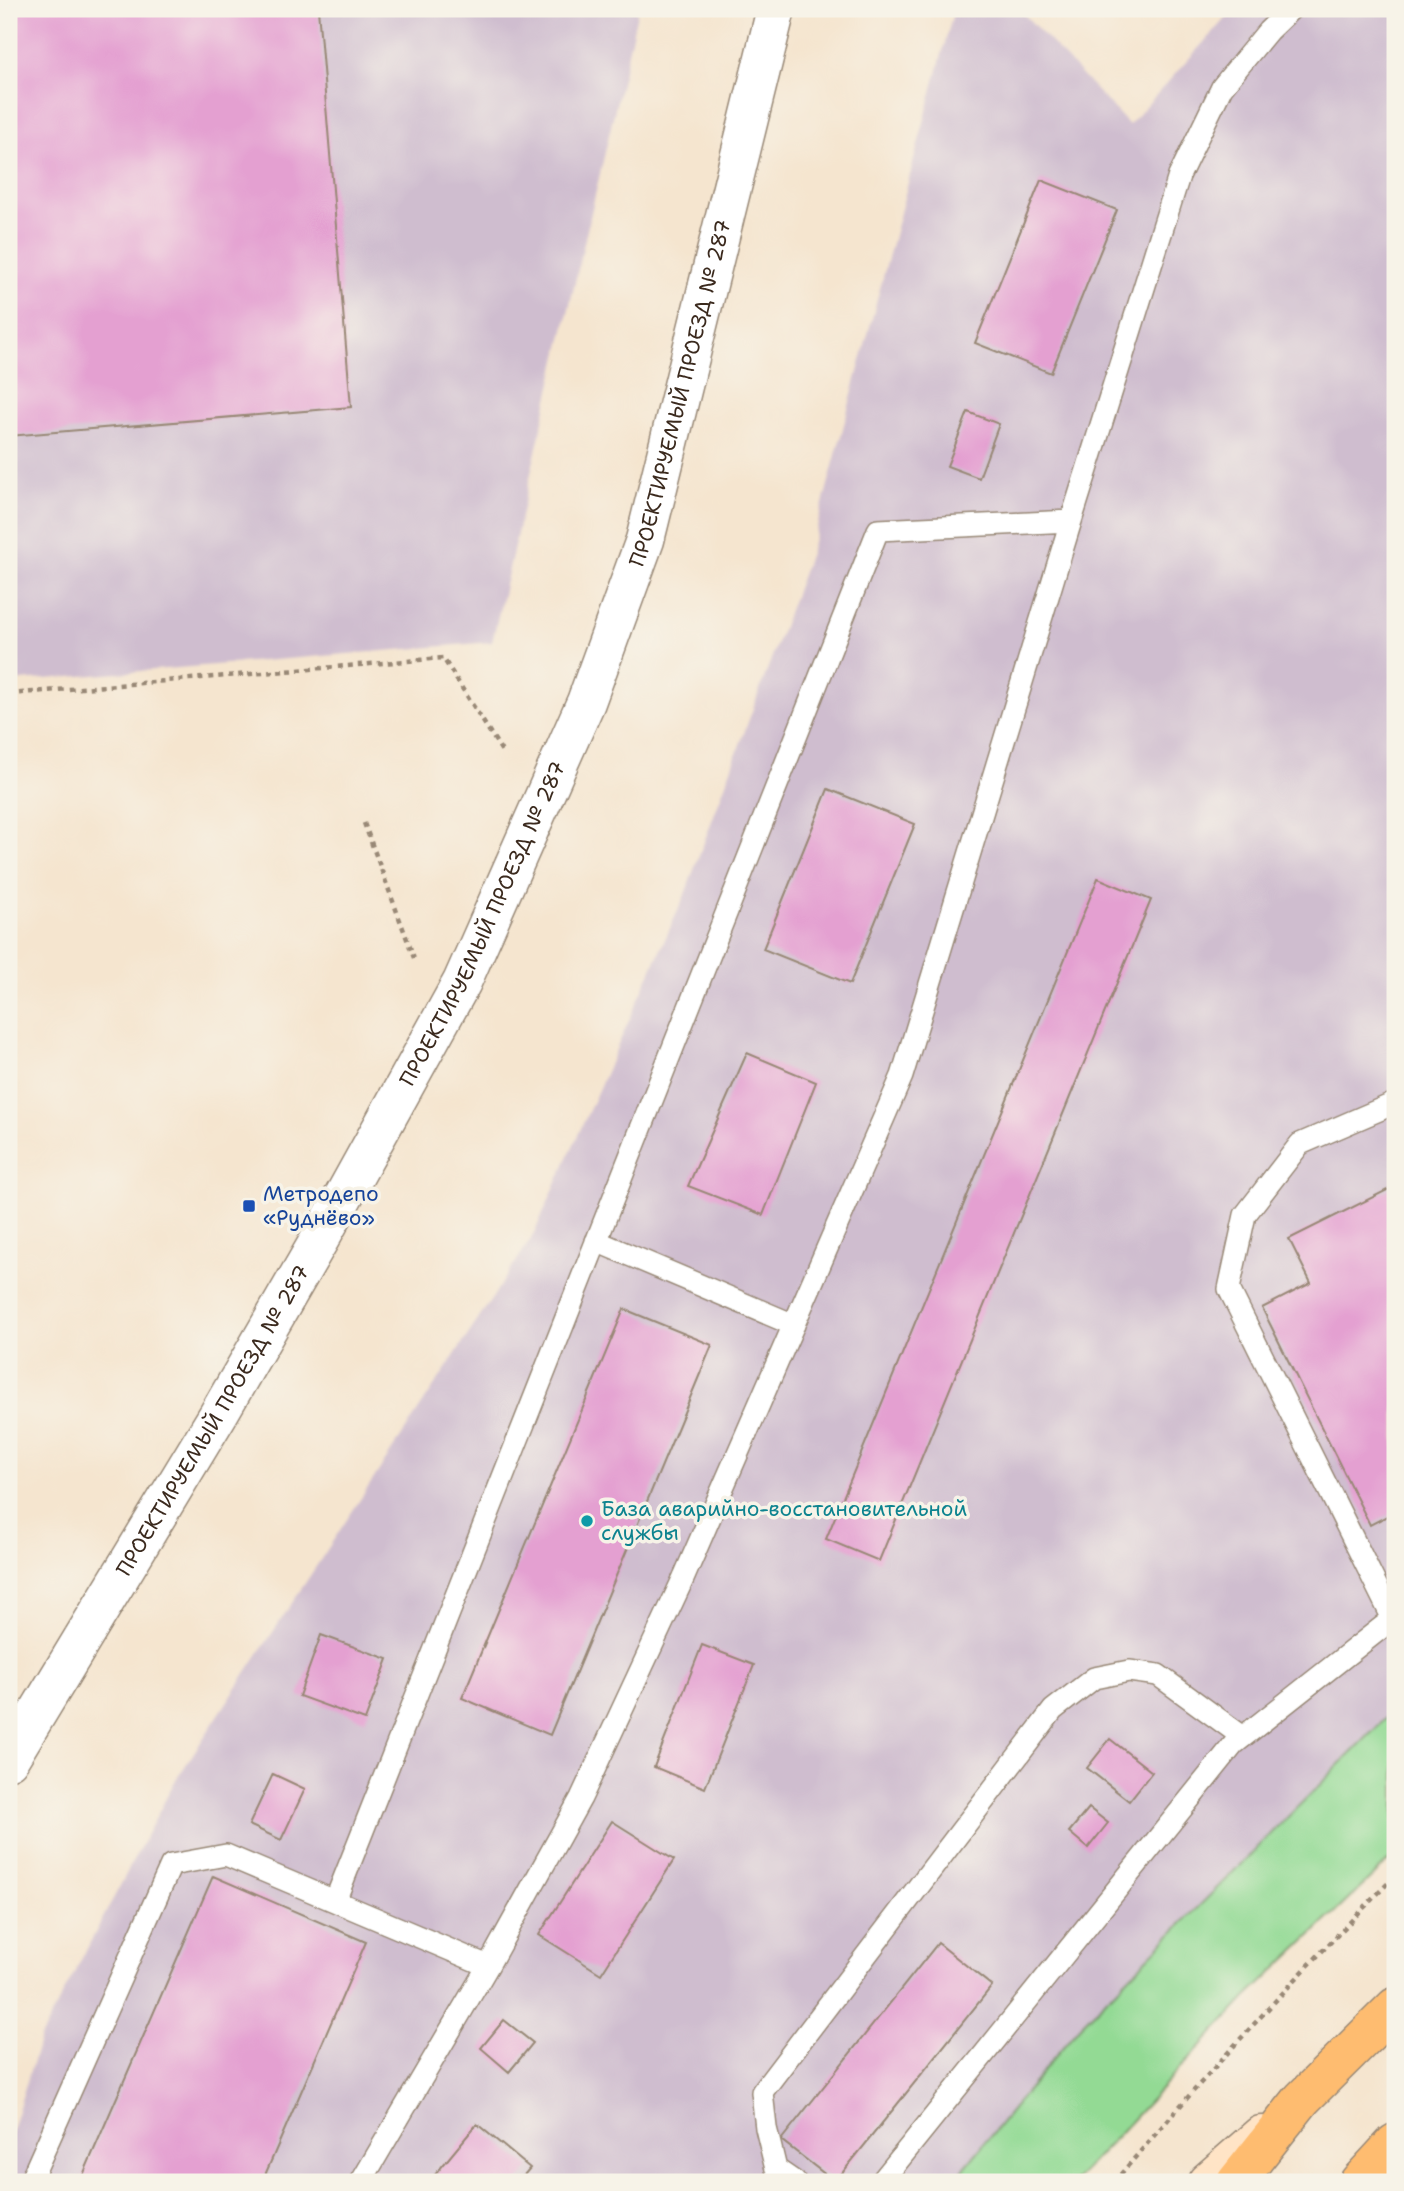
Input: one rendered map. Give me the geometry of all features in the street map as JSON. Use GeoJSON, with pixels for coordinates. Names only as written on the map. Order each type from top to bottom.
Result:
{"type":"FeatureCollection","features":[{"type":"Feature","properties":{"kind":"highway"},"geometry":{"type":"LineString","coordinates":[[1236,2182],[1302,2099],[1395,2007]]}},
{"type":"Feature","properties":{"kind":"highway"},"geometry":{"type":"LineString","coordinates":[[1359,2182],[1395,2143]]}},
{"type":"Feature","properties":{"kind":"main road"},"geometry":{"type":"LineString","coordinates":[[1206,2182],[1302,2099]]}},
{"type":"Feature","properties":{"kind":"street","name":"ПРОЕКТИРУЕМЫЙ ПРОЕЗД № 287"},"geometry":{"type":"LineString","coordinates":[[9,1759],[218,1415],[321,1237],[462,982],[586,702],[645,540],[776,9]]}},
{"type":"Feature","properties":{"kind":"lane"},"geometry":{"type":"LineString","coordinates":[[361,2182],[488,1966],[581,1798],[684,1577],[902,1076],[1179,176],[1222,87],[1268,30],[1291,9]]}},
{"type":"Feature","properties":{"kind":"lane"},"geometry":{"type":"LineString","coordinates":[[335,1901],[877,530],[1071,521]]}},
{"type":"Feature","properties":{"kind":"lane"},"geometry":{"type":"LineString","coordinates":[[881,2182],[1234,1744],[1394,1618],[1229,1289],[1245,1215],[1300,1144],[1395,1103]]}},
{"type":"Feature","properties":{"kind":"lane"},"geometry":{"type":"LineString","coordinates":[[596,1241],[794,1325]]}},
{"type":"Feature","properties":{"kind":"lane"},"geometry":{"type":"LineString","coordinates":[[795,2182],[776,2169],[766,2128],[762,2092],[1053,1710],[1094,1678],[1129,1671],[1158,1675],[1243,1737]]}},
{"type":"Feature","properties":{"kind":"lane"},"geometry":{"type":"LineString","coordinates":[[30,2182],[171,1865],[226,1855],[488,1966]]}},
{"type":"Feature","properties":{"kind":"path"},"geometry":{"type":"LineString","coordinates":[[9,694],[443,659],[503,753]]}},
{"type":"Feature","properties":{"kind":"path"},"geometry":{"type":"LineString","coordinates":[[364,823],[414,958]]}},
{"type":"Feature","properties":{"kind":"path"},"geometry":{"type":"LineString","coordinates":[[1114,2182],[1212,2069],[1325,1946],[1395,1876]]}},
{"type":"Feature","properties":{"kind":"shaded area"},"geometry":{"type":"Polygon","coordinates":[[[9,9],[638,9],[492,642],[9,682],[9,9]]]}},
{"type":"Feature","properties":{"kind":"shaded area"},"geometry":{"type":"Polygon","coordinates":[[[954,9],[1019,9],[1129,125],[1234,9],[1395,9],[1395,1709],[1079,2027],[953,2182],[9,2182],[9,2140],[40,2038],[174,1783],[533,1236],[684,897],[810,553],[954,9]]]}},
{"type":"Feature","properties":{"kind":"green space"},"geometry":{"type":"Polygon","coordinates":[[[1395,1709],[1395,1855],[1246,1998],[1074,2182],[953,2182],[1079,2027],[1395,1709]]]}},
{"type":"Feature","properties":{"kind":"building"},"geometry":{"type":"Polygon","coordinates":[[[9,9],[318,9],[351,407],[9,436],[9,9]]]}},
{"type":"Feature","properties":{"kind":"building"},"geometry":{"type":"Polygon","coordinates":[[[1041,180],[1117,210],[1051,373],[975,343],[1041,180]]]}},
{"type":"Feature","properties":{"kind":"building"},"geometry":{"type":"Polygon","coordinates":[[[968,412],[999,424],[979,478],[947,466],[968,412]]]}},
{"type":"Feature","properties":{"kind":"building"},"geometry":{"type":"Polygon","coordinates":[[[828,789],[915,824],[850,984],[763,949],[828,789]]]}},
{"type":"Feature","properties":{"kind":"building"},"geometry":{"type":"Polygon","coordinates":[[[1098,878],[1151,900],[879,1561],[826,1539],[1098,878]]]}},
{"type":"Feature","properties":{"kind":"building"},"geometry":{"type":"Polygon","coordinates":[[[747,1053],[816,1082],[763,1215],[688,1186],[747,1053]]]}},
{"type":"Feature","properties":{"kind":"building"},"geometry":{"type":"Polygon","coordinates":[[[1395,1186],[1395,1512],[1370,1525],[1262,1308],[1311,1283],[1289,1239],[1395,1186]]]}},
{"type":"Feature","properties":{"kind":"building","name":"База аварийно-восстановительной службы"},"geometry":{"type":"Polygon","coordinates":[[[624,1309],[712,1345],[550,1735],[462,1698],[624,1309]]]}},
{"type":"Feature","properties":{"kind":"building"},"geometry":{"type":"Polygon","coordinates":[[[321,1635],[388,1659],[365,1720],[299,1696],[321,1635]]]}},
{"type":"Feature","properties":{"kind":"building"},"geometry":{"type":"Polygon","coordinates":[[[702,1645],[754,1665],[705,1788],[654,1767],[702,1645]]]}},
{"type":"Feature","properties":{"kind":"building"},"geometry":{"type":"Polygon","coordinates":[[[1110,1739],[1152,1772],[1129,1801],[1087,1768],[1110,1739]]]}},
{"type":"Feature","properties":{"kind":"building"},"geometry":{"type":"Polygon","coordinates":[[[273,1774],[305,1789],[281,1840],[249,1825],[273,1774]]]}},
{"type":"Feature","properties":{"kind":"building"},"geometry":{"type":"Polygon","coordinates":[[[1089,1808],[1108,1823],[1088,1848],[1069,1832],[1089,1808]]]}},
{"type":"Feature","properties":{"kind":"building"},"geometry":{"type":"Polygon","coordinates":[[[612,1821],[674,1860],[601,1974],[539,1935],[612,1821]]]}},
{"type":"Feature","properties":{"kind":"building"},"geometry":{"type":"Polygon","coordinates":[[[213,1876],[366,1942],[262,2182],[80,2182],[213,1876]]]}},
{"type":"Feature","properties":{"kind":"building"},"geometry":{"type":"Polygon","coordinates":[[[938,1943],[992,1986],[835,2182],[781,2140],[938,1943]]]}},
{"type":"Feature","properties":{"kind":"building"},"geometry":{"type":"Polygon","coordinates":[[[504,2020],[533,2043],[509,2072],[481,2048],[504,2020]]]}},
{"type":"Feature","properties":{"kind":"building"},"geometry":{"type":"Polygon","coordinates":[[[477,2124],[530,2168],[518,2182],[429,2182],[477,2124]]]}},
{"type":"Feature","properties":{"kind":"place","name":"Метродепо «Руднёво»"},"geometry":{"type":"Point","coordinates":[249,1206]}},
{"type":"Feature","properties":{"kind":"place","name":"База аварийно-восстановительной службы"},"geometry":{"type":"Point","coordinates":[587,1521]}}]}
